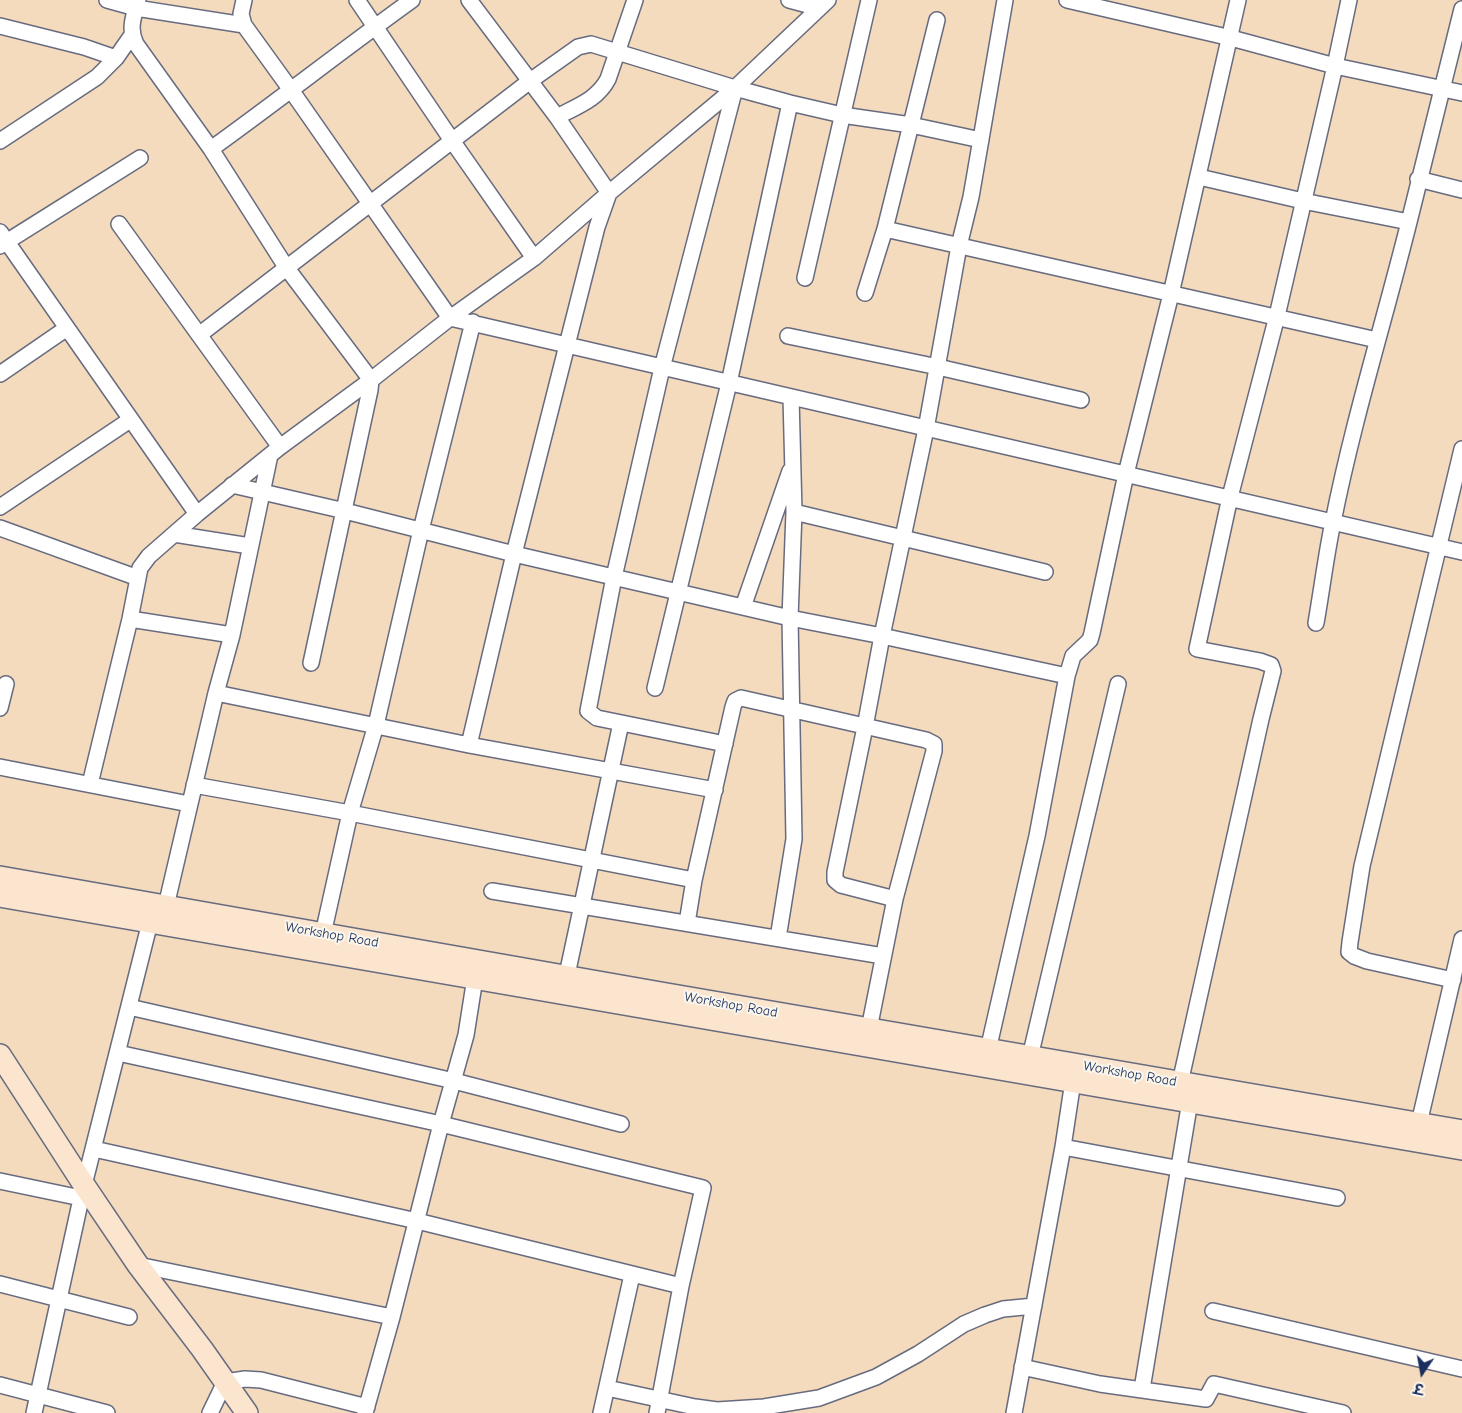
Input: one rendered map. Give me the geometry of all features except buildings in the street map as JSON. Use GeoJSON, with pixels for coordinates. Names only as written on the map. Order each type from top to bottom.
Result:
{"type":"FeatureCollection","features":[{"type":"Feature","properties":{"kind":"main road","name":"Workshop Road"},"geometry":{"type":"LineString","coordinates":[[0,877],[323,934],[565,985],[1073,1081],[1185,1092]]}},
{"type":"Feature","properties":{"kind":"main road","name":"Workshop Road"},"geometry":{"type":"LineString","coordinates":[[0,896],[475,978],[565,985],[870,1029],[1030,1057],[1185,1092],[1417,1132],[1462,1149]]}},
{"type":"Feature","properties":{"kind":"main road"},"geometry":{"type":"LineString","coordinates":[[0,1055],[83,1192],[202,1349],[247,1413]]}},
{"type":"Feature","properties":{"kind":"main road","name":"Workshop Road"},"geometry":{"type":"LineString","coordinates":[[1417,1132],[1462,1131]]}},
{"type":"Feature","properties":{"kind":"street"},"geometry":{"type":"LineString","coordinates":[[107,0],[244,25]]}},
{"type":"Feature","properties":{"kind":"street"},"geometry":{"type":"LineString","coordinates":[[244,0],[242,14],[244,25],[292,90],[450,318],[1462,552]]}},
{"type":"Feature","properties":{"kind":"street"},"geometry":{"type":"LineString","coordinates":[[357,0],[534,258]]}},
{"type":"Feature","properties":{"kind":"street"},"geometry":{"type":"LineString","coordinates":[[211,149],[412,0]]}},
{"type":"Feature","properties":{"kind":"street"},"geometry":{"type":"LineString","coordinates":[[469,0],[556,117],[609,193]]}},
{"type":"Feature","properties":{"kind":"street"},"geometry":{"type":"LineString","coordinates":[[556,117],[596,96],[603,89],[635,0]]}},
{"type":"Feature","properties":{"kind":"street"},"geometry":{"type":"LineString","coordinates":[[789,0],[824,4]]}},
{"type":"Feature","properties":{"kind":"street"},"geometry":{"type":"LineString","coordinates":[[805,278],[870,0]]}},
{"type":"Feature","properties":{"kind":"street"},"geometry":{"type":"LineString","coordinates":[[894,899],[847,888],[835,880],[835,872],[902,537],[926,429],[971,197],[1005,0]]}},
{"type":"Feature","properties":{"kind":"street"},"geometry":{"type":"LineString","coordinates":[[1066,0],[1231,38],[1335,66],[1462,93]]}},
{"type":"Feature","properties":{"kind":"street"},"geometry":{"type":"LineString","coordinates":[[988,1050],[1037,836],[1067,676],[1073,656],[1090,640],[1092,633],[1126,474],[1199,177],[1238,0]]}},
{"type":"Feature","properties":{"kind":"street"},"geometry":{"type":"LineString","coordinates":[[1142,1389],[1179,1168],[1185,1092],[1255,743],[1274,671],[1271,666],[1260,661],[1197,649],[1230,498],[1277,316],[1349,0]]}},
{"type":"Feature","properties":{"kind":"street"},"geometry":{"type":"LineString","coordinates":[[137,4],[131,28],[136,44],[211,149],[286,267],[371,380],[345,511],[311,663]]}},
{"type":"Feature","properties":{"kind":"street"},"geometry":{"type":"LineString","coordinates":[[90,784],[130,619],[140,568],[149,556],[197,514],[275,451],[371,380],[450,318],[534,258],[735,88],[824,4]]}},
{"type":"Feature","properties":{"kind":"street"},"geometry":{"type":"LineString","coordinates":[[1316,623],[1333,522],[1377,340],[1409,222],[1418,179],[1443,89],[1462,9]]}},
{"type":"Feature","properties":{"kind":"street"},"geometry":{"type":"LineString","coordinates":[[865,294],[885,229],[937,20]]}},
{"type":"Feature","properties":{"kind":"street"},"geometry":{"type":"LineString","coordinates":[[0,26],[84,47],[116,58]]}},
{"type":"Feature","properties":{"kind":"street"},"geometry":{"type":"LineString","coordinates":[[0,141],[97,77],[116,58],[132,35]]}},
{"type":"Feature","properties":{"kind":"street"},"geometry":{"type":"LineString","coordinates":[[199,335],[369,203],[453,142],[530,82],[584,44],[591,44],[790,103],[842,115],[912,125],[980,140]]}},
{"type":"Feature","properties":{"kind":"street"},"geometry":{"type":"LineString","coordinates":[[725,744],[598,718],[588,711],[614,577],[662,368],[735,88]]}},
{"type":"Feature","properties":{"kind":"street"},"geometry":{"type":"LineString","coordinates":[[655,688],[729,383],[790,103]]}},
{"type":"Feature","properties":{"kind":"street"},"geometry":{"type":"LineString","coordinates":[[140,158],[2,240],[197,514]]}},
{"type":"Feature","properties":{"kind":"street"},"geometry":{"type":"LineString","coordinates":[[1199,177],[1303,201],[1409,222]]}},
{"type":"Feature","properties":{"kind":"street"},"geometry":{"type":"LineString","coordinates":[[1418,179],[1462,190]]}},
{"type":"Feature","properties":{"kind":"street"},"geometry":{"type":"LineString","coordinates":[[469,745],[514,554],[598,227],[609,193]]}},
{"type":"Feature","properties":{"kind":"street"},"geometry":{"type":"LineString","coordinates":[[119,224],[199,335],[275,451]]}},
{"type":"Feature","properties":{"kind":"street"},"geometry":{"type":"LineString","coordinates":[[885,229],[1377,340]]}},
{"type":"Feature","properties":{"kind":"street"},"geometry":{"type":"LineString","coordinates":[[323,934],[350,813],[376,724],[421,530],[473,322]]}},
{"type":"Feature","properties":{"kind":"street"},"geometry":{"type":"LineString","coordinates":[[0,374],[66,328]]}},
{"type":"Feature","properties":{"kind":"street"},"geometry":{"type":"LineString","coordinates":[[788,336],[938,367],[1082,400]]}},
{"type":"Feature","properties":{"kind":"street"},"geometry":{"type":"LineString","coordinates":[[778,938],[794,839],[790,618],[794,512],[791,397]]}},
{"type":"Feature","properties":{"kind":"street"},"geometry":{"type":"LineString","coordinates":[[0,508],[130,420]]}},
{"type":"Feature","properties":{"kind":"street"},"geometry":{"type":"LineString","coordinates":[[1452,980],[1367,961],[1349,952],[1362,866],[1462,448]]}},
{"type":"Feature","properties":{"kind":"street"},"geometry":{"type":"LineString","coordinates":[[166,906],[216,693],[232,635],[261,491],[275,451]]}},
{"type":"Feature","properties":{"kind":"street"},"geometry":{"type":"LineString","coordinates":[[743,607],[792,465]]}},
{"type":"Feature","properties":{"kind":"street"},"geometry":{"type":"LineString","coordinates":[[232,485],[345,511],[514,554],[790,618],[1067,676]]}},
{"type":"Feature","properties":{"kind":"street"},"geometry":{"type":"LineString","coordinates":[[794,512],[1045,572]]}},
{"type":"Feature","properties":{"kind":"street"},"geometry":{"type":"LineString","coordinates":[[0,528],[138,578]]}},
{"type":"Feature","properties":{"kind":"street"},"geometry":{"type":"LineString","coordinates":[[174,534],[250,546]]}},
{"type":"Feature","properties":{"kind":"street"},"geometry":{"type":"LineString","coordinates":[[130,619],[232,635]]}},
{"type":"Feature","properties":{"kind":"street"},"geometry":{"type":"LineString","coordinates":[[0,708],[6,684]]}},
{"type":"Feature","properties":{"kind":"street"},"geometry":{"type":"LineString","coordinates":[[1030,1057],[1118,684]]}},
{"type":"Feature","properties":{"kind":"street"},"geometry":{"type":"LineString","coordinates":[[216,693],[376,724],[469,745],[715,790]]}},
{"type":"Feature","properties":{"kind":"street"},"geometry":{"type":"LineString","coordinates":[[687,923],[694,880],[736,701],[741,698],[926,740],[934,744],[934,751],[894,899],[870,1029]]}},
{"type":"Feature","properties":{"kind":"street"},"geometry":{"type":"LineString","coordinates":[[565,985],[621,723]]}},
{"type":"Feature","properties":{"kind":"street"},"geometry":{"type":"LineString","coordinates":[[0,767],[189,804]]}},
{"type":"Feature","properties":{"kind":"street"},"geometry":{"type":"LineString","coordinates":[[194,785],[350,813],[694,880]]}},
{"type":"Feature","properties":{"kind":"street"},"geometry":{"type":"LineString","coordinates":[[492,891],[883,956]]}},
{"type":"Feature","properties":{"kind":"street"},"geometry":{"type":"LineString","coordinates":[[34,1413],[83,1192],[150,922]]}},
{"type":"Feature","properties":{"kind":"street"},"geometry":{"type":"LineString","coordinates":[[1417,1132],[1462,939]]}},
{"type":"Feature","properties":{"kind":"street"},"geometry":{"type":"LineString","coordinates":[[210,1413],[225,1382],[245,1379],[261,1380],[366,1410],[466,1034],[475,978]]}},
{"type":"Feature","properties":{"kind":"street"},"geometry":{"type":"LineString","coordinates":[[129,1007],[454,1080],[621,1124]]}},
{"type":"Feature","properties":{"kind":"street"},"geometry":{"type":"LineString","coordinates":[[118,1053],[441,1124],[703,1188],[681,1286],[659,1406]]}},
{"type":"Feature","properties":{"kind":"street"},"geometry":{"type":"LineString","coordinates":[[1014,1413],[1063,1147],[1073,1081]]}},
{"type":"Feature","properties":{"kind":"street"},"geometry":{"type":"LineString","coordinates":[[1063,1147],[1337,1198]]}},
{"type":"Feature","properties":{"kind":"street"},"geometry":{"type":"LineString","coordinates":[[94,1149],[417,1221],[681,1286]]}},
{"type":"Feature","properties":{"kind":"street"},"geometry":{"type":"LineString","coordinates":[[0,1181],[83,1192]]}},
{"type":"Feature","properties":{"kind":"street"},"geometry":{"type":"LineString","coordinates":[[138,1265],[392,1316]]}},
{"type":"Feature","properties":{"kind":"street"},"geometry":{"type":"LineString","coordinates":[[601,1413],[632,1275]]}},
{"type":"Feature","properties":{"kind":"street"},"geometry":{"type":"LineString","coordinates":[[0,1284],[128,1317]]}},
{"type":"Feature","properties":{"kind":"street"},"geometry":{"type":"LineString","coordinates":[[607,1388],[659,1406],[738,1410],[819,1398],[876,1378],[918,1354],[964,1324],[985,1315],[1003,1309],[1034,1306]]}},
{"type":"Feature","properties":{"kind":"street"},"geometry":{"type":"LineString","coordinates":[[1214,1311],[1462,1369]]}},
{"type":"Feature","properties":{"kind":"street"},"geometry":{"type":"LineString","coordinates":[[1022,1367],[1100,1384],[1206,1399],[1214,1384],[1343,1413]]}},
{"type":"Feature","properties":{"kind":"street"},"geometry":{"type":"LineString","coordinates":[[0,1385],[107,1413]]}}]}
